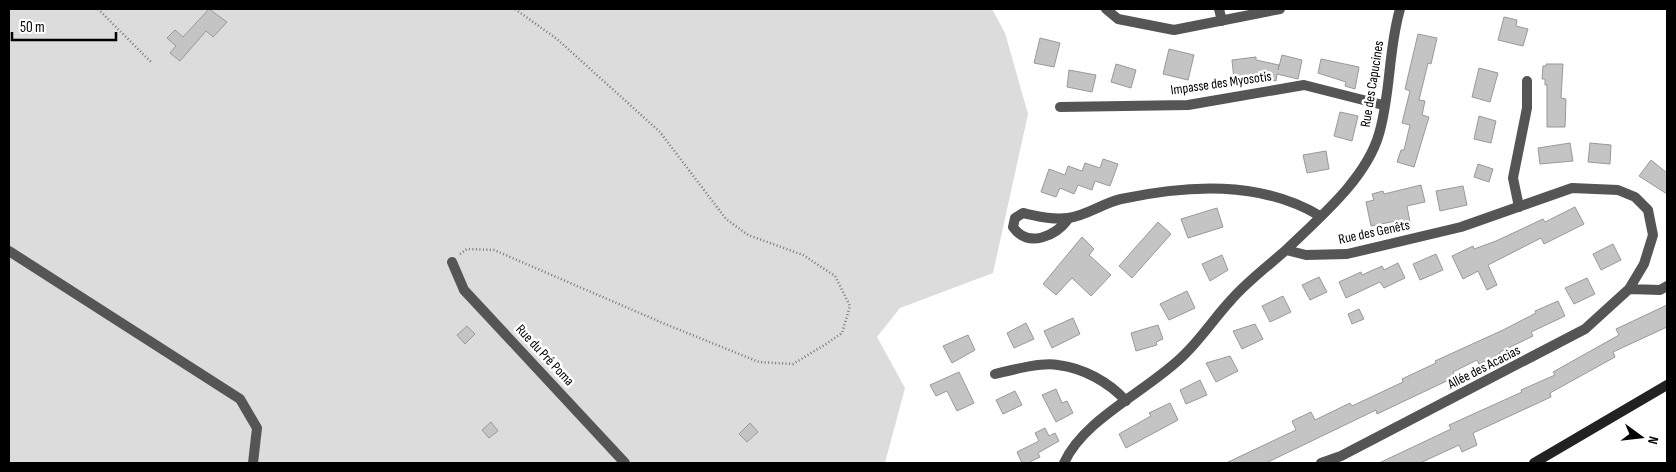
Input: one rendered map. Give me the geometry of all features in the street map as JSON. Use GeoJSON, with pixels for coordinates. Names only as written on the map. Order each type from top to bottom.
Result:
{"type":"FeatureCollection","features":[{"type":"Feature","properties":{"kind":"street"},"geometry":{"type":"LineString","coordinates":[[1106,9],[1118,19],[1174,30],[1280,9]]}},
{"type":"Feature","properties":{"kind":"street"},"geometry":{"type":"LineString","coordinates":[[1220,9],[1222,20]]}},
{"type":"Feature","properties":{"kind":"street","name":"Rue des Capucines"},"geometry":{"type":"LineString","coordinates":[[1286,250],[1361,171],[1372,152],[1379,133],[1394,30],[1400,9]]}},
{"type":"Feature","properties":{"kind":"street"},"geometry":{"type":"LineString","coordinates":[[1519,207],[1513,178],[1527,108],[1527,81]]}},
{"type":"Feature","properties":{"kind":"street","name":"Impasse des Myosotis"},"geometry":{"type":"LineString","coordinates":[[1060,107],[1188,105],[1304,85],[1384,105]]}},
{"type":"Feature","properties":{"kind":"street"},"geometry":{"type":"LineString","coordinates":[[1069,218],[1056,232],[1039,238],[1029,239],[1018,235],[1013,227],[1015,218],[1022,213],[1053,219],[1069,218],[1119,200],[1175,189],[1222,188],[1281,198],[1300,204],[1320,216]]}},
{"type":"Feature","properties":{"kind":"street","name":"Rue des Genêts"},"geometry":{"type":"LineString","coordinates":[[1286,250],[1306,255],[1347,254],[1461,227],[1572,188],[1618,190],[1635,197],[1648,210],[1653,235],[1644,264],[1630,289]]}},
{"type":"Feature","properties":{"kind":"street"},"geometry":{"type":"LineString","coordinates":[[1064,463],[1069,452],[1085,433],[1185,354],[1233,298],[1286,250]]}},
{"type":"Feature","properties":{"kind":"street"},"geometry":{"type":"LineString","coordinates":[[9,251],[240,399],[257,428],[253,463]]}},
{"type":"Feature","properties":{"kind":"street","name":"Rue du Pré Poma"},"geometry":{"type":"LineString","coordinates":[[452,262],[464,290],[625,463]]}},
{"type":"Feature","properties":{"kind":"street"},"geometry":{"type":"LineString","coordinates":[[1630,289],[1660,290],[1667,286]]}},
{"type":"Feature","properties":{"kind":"street","name":"Allée des Acacias"},"geometry":{"type":"LineString","coordinates":[[1321,463],[1339,458],[1585,330],[1630,289]]}},
{"type":"Feature","properties":{"kind":"street"},"geometry":{"type":"LineString","coordinates":[[995,374],[1056,364],[1091,374],[1117,391],[1126,401]]}},
{"type":"Feature","properties":{"kind":"street"},"geometry":{"type":"LineString","coordinates":[[1534,463],[1667,385]]}},
{"type":"Feature","properties":{"kind":"street"},"geometry":{"type":"LineString","coordinates":[[1339,458],[1352,463]]}},
{"type":"Feature","properties":{"kind":"path"},"geometry":{"type":"LineString","coordinates":[[98,9],[152,63]]}},
{"type":"Feature","properties":{"kind":"path"},"geometry":{"type":"LineString","coordinates":[[452,262],[467,249],[494,250],[665,324],[759,362],[793,364],[826,344],[842,333],[850,306],[835,276],[803,255],[748,235],[726,219],[660,132],[558,39],[515,9]]}},
{"type":"Feature","properties":{"kind":"shaded area"},"geometry":{"type":"Polygon","coordinates":[[[9,9],[992,9],[1005,33],[1028,114],[993,273],[900,308],[877,337],[905,388],[885,463],[9,463],[9,9]]]}},
{"type":"Feature","properties":{"kind":"building"},"geometry":{"type":"Polygon","coordinates":[[[209,9],[227,22],[213,37],[206,31],[180,61],[170,53],[176,46],[167,38],[175,30],[183,37],[209,9]]]}},
{"type":"Feature","properties":{"kind":"building"},"geometry":{"type":"Polygon","coordinates":[[[1504,17],[1517,20],[1516,26],[1528,29],[1523,46],[1498,40],[1504,17]]]}},
{"type":"Feature","properties":{"kind":"building"},"geometry":{"type":"Polygon","coordinates":[[[1418,34],[1437,38],[1431,64],[1428,63],[1419,100],[1425,101],[1422,115],[1429,117],[1414,167],[1397,162],[1401,150],[1404,150],[1410,125],[1402,123],[1410,91],[1405,89],[1418,34]]]}},
{"type":"Feature","properties":{"kind":"building"},"geometry":{"type":"Polygon","coordinates":[[[1040,38],[1060,43],[1054,67],[1034,63],[1040,38]]]}},
{"type":"Feature","properties":{"kind":"building"},"geometry":{"type":"Polygon","coordinates":[[[1169,49],[1194,55],[1188,80],[1163,74],[1169,49]]]}},
{"type":"Feature","properties":{"kind":"building"},"geometry":{"type":"Polygon","coordinates":[[[1282,55],[1302,60],[1298,79],[1277,74],[1276,81],[1257,77],[1234,80],[1232,60],[1256,57],[1256,60],[1279,65],[1278,70],[1282,55]]]}},
{"type":"Feature","properties":{"kind":"building"},"geometry":{"type":"Polygon","coordinates":[[[1321,59],[1359,67],[1355,89],[1345,86],[1346,82],[1318,73],[1321,59]]]}},
{"type":"Feature","properties":{"kind":"building"},"geometry":{"type":"Polygon","coordinates":[[[1116,64],[1136,70],[1131,88],[1111,82],[1116,64]]]}},
{"type":"Feature","properties":{"kind":"building"},"geometry":{"type":"Polygon","coordinates":[[[1546,64],[1563,64],[1561,98],[1566,99],[1565,127],[1547,127],[1547,85],[1545,85],[1545,79],[1542,79],[1543,66],[1546,66],[1546,64]]]}},
{"type":"Feature","properties":{"kind":"building"},"geometry":{"type":"Polygon","coordinates":[[[1479,68],[1498,73],[1490,102],[1472,97],[1479,68]]]}},
{"type":"Feature","properties":{"kind":"building"},"geometry":{"type":"Polygon","coordinates":[[[1069,70],[1096,75],[1092,92],[1067,87],[1069,70]]]}},
{"type":"Feature","properties":{"kind":"building"},"geometry":{"type":"Polygon","coordinates":[[[1340,112],[1358,116],[1352,141],[1334,136],[1340,112]]]}},
{"type":"Feature","properties":{"kind":"building"},"geometry":{"type":"Polygon","coordinates":[[[1479,116],[1496,121],[1491,143],[1474,139],[1479,116]]]}},
{"type":"Feature","properties":{"kind":"building"},"geometry":{"type":"Polygon","coordinates":[[[1570,143],[1573,161],[1540,164],[1538,148],[1570,143]]]}},
{"type":"Feature","properties":{"kind":"building"},"geometry":{"type":"Polygon","coordinates":[[[1590,143],[1611,145],[1610,164],[1588,162],[1590,143]]]}},
{"type":"Feature","properties":{"kind":"building"},"geometry":{"type":"Polygon","coordinates":[[[1326,151],[1329,169],[1307,173],[1303,155],[1326,151]]]}},
{"type":"Feature","properties":{"kind":"building"},"geometry":{"type":"Polygon","coordinates":[[[1103,159],[1118,164],[1110,186],[1095,181],[1092,190],[1078,185],[1074,194],[1060,188],[1056,197],[1041,192],[1049,169],[1065,175],[1068,166],[1082,171],[1085,163],[1100,168],[1103,159]]]}},
{"type":"Feature","properties":{"kind":"building"},"geometry":{"type":"Polygon","coordinates":[[[1651,160],[1667,173],[1667,194],[1639,176],[1651,160]]]}},
{"type":"Feature","properties":{"kind":"building"},"geometry":{"type":"Polygon","coordinates":[[[1478,164],[1493,169],[1489,182],[1474,177],[1478,164]]]}},
{"type":"Feature","properties":{"kind":"building"},"geometry":{"type":"Polygon","coordinates":[[[1421,185],[1425,202],[1407,206],[1411,228],[1398,231],[1396,221],[1371,226],[1366,202],[1374,200],[1372,194],[1383,191],[1384,194],[1421,185]]]}},
{"type":"Feature","properties":{"kind":"building"},"geometry":{"type":"Polygon","coordinates":[[[1463,186],[1467,205],[1440,211],[1436,191],[1463,186]]]}},
{"type":"Feature","properties":{"kind":"building"},"geometry":{"type":"Polygon","coordinates":[[[1575,207],[1584,224],[1544,244],[1541,238],[1488,265],[1497,285],[1487,290],[1478,271],[1463,279],[1452,256],[1473,246],[1474,249],[1496,241],[1543,219],[1545,222],[1575,207]]]}},
{"type":"Feature","properties":{"kind":"building"},"geometry":{"type":"Polygon","coordinates":[[[1217,208],[1223,227],[1188,238],[1181,219],[1217,208]]]}},
{"type":"Feature","properties":{"kind":"building"},"geometry":{"type":"Polygon","coordinates":[[[1158,222],[1171,234],[1132,278],[1119,266],[1158,222]]]}},
{"type":"Feature","properties":{"kind":"building"},"geometry":{"type":"Polygon","coordinates":[[[1082,237],[1094,249],[1089,255],[1111,275],[1091,296],[1072,278],[1056,295],[1043,284],[1082,237]]]}},
{"type":"Feature","properties":{"kind":"building"},"geometry":{"type":"Polygon","coordinates":[[[1613,244],[1621,260],[1601,270],[1593,254],[1613,244]]]}},
{"type":"Feature","properties":{"kind":"building"},"geometry":{"type":"Polygon","coordinates":[[[1436,254],[1443,270],[1420,280],[1413,264],[1436,254]]]}},
{"type":"Feature","properties":{"kind":"building"},"geometry":{"type":"Polygon","coordinates":[[[1222,255],[1228,270],[1210,281],[1202,264],[1222,255]]]}},
{"type":"Feature","properties":{"kind":"building"},"geometry":{"type":"Polygon","coordinates":[[[1398,263],[1405,278],[1384,288],[1380,282],[1346,298],[1339,282],[1361,272],[1362,275],[1382,266],[1384,270],[1398,263]]]}},
{"type":"Feature","properties":{"kind":"building"},"geometry":{"type":"Polygon","coordinates":[[[1319,277],[1327,292],[1310,300],[1302,285],[1319,277]]]}},
{"type":"Feature","properties":{"kind":"building"},"geometry":{"type":"Polygon","coordinates":[[[1587,278],[1595,294],[1574,304],[1565,288],[1587,278]]]}},
{"type":"Feature","properties":{"kind":"building"},"geometry":{"type":"Polygon","coordinates":[[[1187,291],[1195,308],[1169,320],[1160,304],[1187,291]]]}},
{"type":"Feature","properties":{"kind":"building"},"geometry":{"type":"Polygon","coordinates":[[[1283,296],[1291,312],[1270,322],[1262,306],[1283,296]]]}},
{"type":"Feature","properties":{"kind":"building"},"geometry":{"type":"Polygon","coordinates":[[[1558,301],[1565,316],[1531,332],[1533,336],[1500,352],[1500,354],[1479,364],[1477,360],[1453,372],[1455,377],[1377,414],[1376,410],[1266,463],[1226,463],[1296,430],[1292,421],[1311,412],[1315,420],[1350,403],[1352,406],[1403,382],[1402,379],[1436,363],[1435,361],[1503,330],[1536,313],[1535,311],[1558,301]]]}},
{"type":"Feature","properties":{"kind":"building"},"geometry":{"type":"Polygon","coordinates":[[[1667,305],[1667,327],[1613,352],[1615,357],[1550,393],[1551,397],[1473,433],[1477,445],[1462,452],[1459,445],[1420,463],[1379,463],[1451,429],[1449,425],[1555,375],[1553,372],[1619,335],[1616,329],[1667,305]]]}},
{"type":"Feature","properties":{"kind":"building"},"geometry":{"type":"Polygon","coordinates":[[[1359,309],[1364,319],[1352,324],[1348,314],[1359,309]]]}},
{"type":"Feature","properties":{"kind":"building"},"geometry":{"type":"Polygon","coordinates":[[[1073,318],[1080,334],[1052,348],[1044,331],[1073,318]]]}},
{"type":"Feature","properties":{"kind":"building"},"geometry":{"type":"Polygon","coordinates":[[[1026,323],[1034,339],[1014,348],[1007,333],[1026,323]]]}},
{"type":"Feature","properties":{"kind":"building"},"geometry":{"type":"Polygon","coordinates":[[[1255,324],[1263,339],[1242,349],[1233,331],[1255,324]]]}},
{"type":"Feature","properties":{"kind":"building"},"geometry":{"type":"Polygon","coordinates":[[[1158,325],[1163,339],[1156,342],[1157,345],[1136,351],[1131,333],[1158,325]]]}},
{"type":"Feature","properties":{"kind":"building"},"geometry":{"type":"Polygon","coordinates":[[[467,326],[475,334],[465,344],[457,335],[467,326]]]}},
{"type":"Feature","properties":{"kind":"building"},"geometry":{"type":"Polygon","coordinates":[[[968,335],[975,350],[952,363],[943,346],[968,335]]]}},
{"type":"Feature","properties":{"kind":"building"},"geometry":{"type":"Polygon","coordinates":[[[1230,356],[1238,371],[1216,382],[1206,363],[1230,356]]]}},
{"type":"Feature","properties":{"kind":"building"},"geometry":{"type":"Polygon","coordinates":[[[959,372],[974,403],[957,411],[947,391],[936,396],[930,385],[959,372]]]}},
{"type":"Feature","properties":{"kind":"building"},"geometry":{"type":"Polygon","coordinates":[[[1200,380],[1207,395],[1186,404],[1180,390],[1200,380]]]}},
{"type":"Feature","properties":{"kind":"building"},"geometry":{"type":"Polygon","coordinates":[[[1056,389],[1062,403],[1067,401],[1073,413],[1056,422],[1042,395],[1056,389]]]}},
{"type":"Feature","properties":{"kind":"building"},"geometry":{"type":"Polygon","coordinates":[[[1015,391],[1022,405],[1003,414],[996,400],[1015,391]]]}},
{"type":"Feature","properties":{"kind":"building"},"geometry":{"type":"Polygon","coordinates":[[[1170,403],[1178,420],[1126,448],[1119,434],[1151,416],[1149,413],[1170,403]]]}},
{"type":"Feature","properties":{"kind":"building"},"geometry":{"type":"Polygon","coordinates":[[[491,422],[498,431],[489,438],[482,430],[491,422]]]}},
{"type":"Feature","properties":{"kind":"building"},"geometry":{"type":"Polygon","coordinates":[[[750,423],[758,432],[747,442],[739,434],[750,423]]]}},
{"type":"Feature","properties":{"kind":"building"},"geometry":{"type":"Polygon","coordinates":[[[1045,428],[1049,436],[1055,433],[1059,441],[1038,453],[1040,457],[1028,463],[1022,463],[1017,452],[1039,441],[1035,433],[1045,428]]]}}]}
